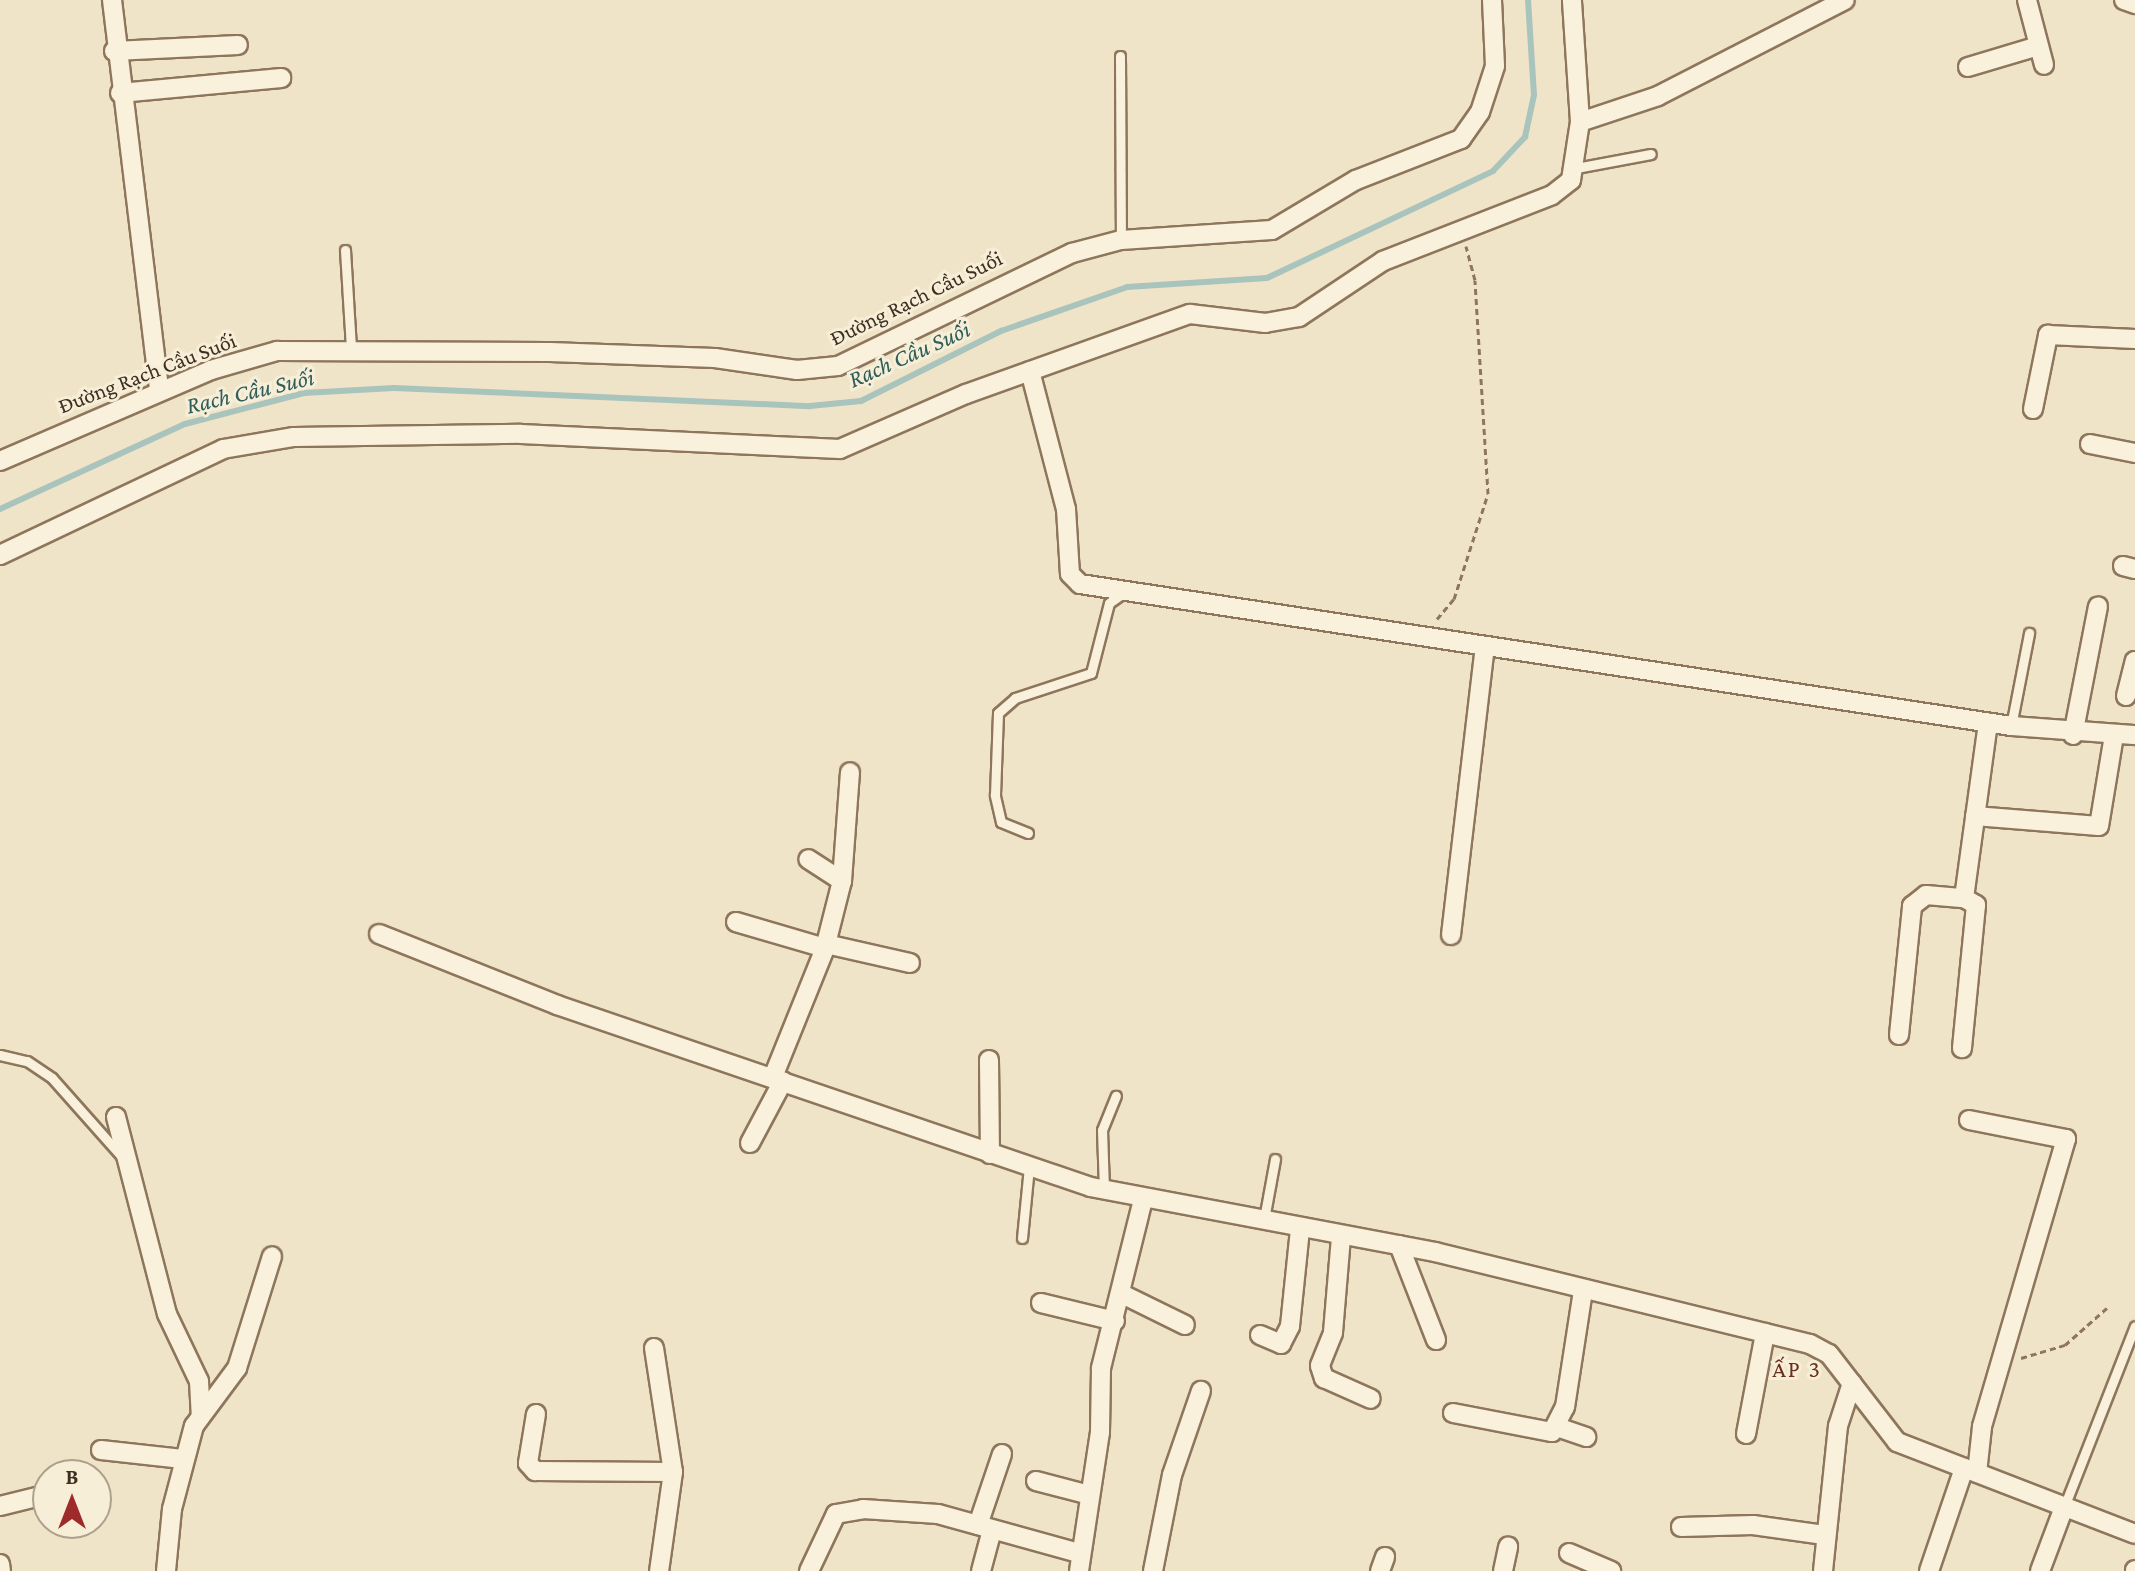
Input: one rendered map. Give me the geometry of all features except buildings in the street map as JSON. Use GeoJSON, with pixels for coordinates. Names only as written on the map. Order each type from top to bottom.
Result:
{"type":"FeatureCollection","features":[{"type":"Feature","properties":{"kind":"street"},"geometry":{"type":"LineString","coordinates":[[112,0],[114,51],[159,391]]}},
{"type":"Feature","properties":{"kind":"street","name":"Đường Rạch Cầu Suối"},"geometry":{"type":"LineString","coordinates":[[0,461],[159,391],[277,351],[351,347],[715,358],[797,370],[838,366],[1017,274],[1121,240],[1272,230],[1356,180],[1461,139],[1495,66],[1492,0]]}},
{"type":"Feature","properties":{"kind":"street"},"geometry":{"type":"LineString","coordinates":[[0,555],[223,449],[294,437],[521,434],[840,449],[1030,371],[1190,314],[1265,323],[1299,317],[1383,261],[1552,195],[1576,168],[1580,122],[1572,0]]}},
{"type":"Feature","properties":{"kind":"street"},"geometry":{"type":"LineString","coordinates":[[1580,122],[1658,96],[1845,0]]}},
{"type":"Feature","properties":{"kind":"street"},"geometry":{"type":"LineString","coordinates":[[2028,0],[2044,65]]}},
{"type":"Feature","properties":{"kind":"street"},"geometry":{"type":"LineString","coordinates":[[2124,0],[2135,4]]}},
{"type":"Feature","properties":{"kind":"street"},"geometry":{"type":"LineString","coordinates":[[114,51],[238,45]]}},
{"type":"Feature","properties":{"kind":"street"},"geometry":{"type":"LineString","coordinates":[[1968,67],[2038,46]]}},
{"type":"Feature","properties":{"kind":"street"},"geometry":{"type":"LineString","coordinates":[[120,93],[281,78]]}},
{"type":"Feature","properties":{"kind":"street"},"geometry":{"type":"LineString","coordinates":[[2033,409],[2048,335],[2135,339]]}},
{"type":"Feature","properties":{"kind":"street"},"geometry":{"type":"LineString","coordinates":[[1030,371],[1066,509],[1070,574],[1080,584],[1988,723],[2073,735],[2135,735]]}},
{"type":"Feature","properties":{"kind":"street"},"geometry":{"type":"LineString","coordinates":[[2090,444],[2135,453]]}},
{"type":"Feature","properties":{"kind":"street"},"geometry":{"type":"LineString","coordinates":[[2073,735],[2098,606]]}},
{"type":"Feature","properties":{"kind":"street"},"geometry":{"type":"LineString","coordinates":[[1451,935],[1485,646]]}},
{"type":"Feature","properties":{"kind":"street"},"geometry":{"type":"LineString","coordinates":[[2126,696],[2135,661]]}},
{"type":"Feature","properties":{"kind":"street"},"geometry":{"type":"LineString","coordinates":[[1964,898],[1988,723]]}},
{"type":"Feature","properties":{"kind":"street"},"geometry":{"type":"LineString","coordinates":[[1975,816],[2099,826],[2114,735]]}},
{"type":"Feature","properties":{"kind":"street"},"geometry":{"type":"LineString","coordinates":[[750,1143],[778,1079],[826,946],[842,881],[850,772]]}},
{"type":"Feature","properties":{"kind":"street"},"geometry":{"type":"LineString","coordinates":[[808,859],[842,881]]}},
{"type":"Feature","properties":{"kind":"street"},"geometry":{"type":"LineString","coordinates":[[1899,1035],[1912,906],[1926,895],[1964,898],[1976,905],[1962,1048]]}},
{"type":"Feature","properties":{"kind":"street"},"geometry":{"type":"LineString","coordinates":[[736,922],[826,946],[910,963]]}},
{"type":"Feature","properties":{"kind":"street"},"geometry":{"type":"LineString","coordinates":[[379,934],[734,1066],[1104,1190],[1263,1223],[1399,1245],[1765,1333],[1829,1354],[1897,1442],[2135,1534]]}},
{"type":"Feature","properties":{"kind":"street"},"geometry":{"type":"LineString","coordinates":[[989,1060],[990,1154]]}},
{"type":"Feature","properties":{"kind":"street"},"geometry":{"type":"LineString","coordinates":[[116,1117],[167,1314],[199,1381],[201,1416]]}},
{"type":"Feature","properties":{"kind":"street"},"geometry":{"type":"LineString","coordinates":[[1929,1571],[1970,1470],[2005,1360],[2066,1139],[1969,1120]]}},
{"type":"Feature","properties":{"kind":"street"},"geometry":{"type":"LineString","coordinates":[[809,1571],[836,1514],[938,1514],[985,1527],[1079,1562],[1086,1494],[1100,1432],[1101,1368],[1122,1294],[1143,1200]]}},
{"type":"Feature","properties":{"kind":"street"},"geometry":{"type":"LineString","coordinates":[[1260,1335],[1281,1344],[1290,1326],[1300,1229]]}},
{"type":"Feature","properties":{"kind":"street"},"geometry":{"type":"LineString","coordinates":[[1341,1237],[1333,1333],[1320,1366],[1324,1378],[1371,1399]]}},
{"type":"Feature","properties":{"kind":"street"},"geometry":{"type":"LineString","coordinates":[[1399,1245],[1398,1258],[1423,1298],[1436,1340]]}},
{"type":"Feature","properties":{"kind":"street"},"geometry":{"type":"LineString","coordinates":[[166,1571],[183,1459],[201,1416],[237,1368],[272,1256]]}},
{"type":"Feature","properties":{"kind":"street"},"geometry":{"type":"LineString","coordinates":[[1557,1427],[1583,1291]]}},
{"type":"Feature","properties":{"kind":"street"},"geometry":{"type":"LineString","coordinates":[[1122,1294],[1185,1325]]}},
{"type":"Feature","properties":{"kind":"street"},"geometry":{"type":"LineString","coordinates":[[1041,1303],[1115,1321]]}},
{"type":"Feature","properties":{"kind":"street"},"geometry":{"type":"LineString","coordinates":[[1746,1434],[1765,1333]]}},
{"type":"Feature","properties":{"kind":"street"},"geometry":{"type":"LineString","coordinates":[[654,1348],[673,1472],[659,1571]]}},
{"type":"Feature","properties":{"kind":"street"},"geometry":{"type":"LineString","coordinates":[[1823,1571],[1824,1535],[1838,1426],[1852,1383]]}},
{"type":"Feature","properties":{"kind":"street"},"geometry":{"type":"LineString","coordinates":[[1153,1571],[1172,1475],[1201,1391]]}},
{"type":"Feature","properties":{"kind":"street"},"geometry":{"type":"LineString","coordinates":[[1453,1413],[1536,1434],[1557,1427],[1586,1437]]}},
{"type":"Feature","properties":{"kind":"street"},"geometry":{"type":"LineString","coordinates":[[536,1414],[528,1463],[535,1471],[673,1472]]}},
{"type":"Feature","properties":{"kind":"street"},"geometry":{"type":"LineString","coordinates":[[101,1450],[183,1459]]}},
{"type":"Feature","properties":{"kind":"street"},"geometry":{"type":"LineString","coordinates":[[981,1571],[985,1527],[1002,1454]]}},
{"type":"Feature","properties":{"kind":"street"},"geometry":{"type":"LineString","coordinates":[[1036,1481],[1086,1494]]}},
{"type":"Feature","properties":{"kind":"street"},"geometry":{"type":"LineString","coordinates":[[0,1506],[32,1498]]}},
{"type":"Feature","properties":{"kind":"street"},"geometry":{"type":"LineString","coordinates":[[2040,1571],[2064,1507]]}},
{"type":"Feature","properties":{"kind":"street"},"geometry":{"type":"LineString","coordinates":[[1681,1527],[1753,1525],[1824,1535]]}},
{"type":"Feature","properties":{"kind":"street"},"geometry":{"type":"LineString","coordinates":[[1503,1571],[1508,1547]]}},
{"type":"Feature","properties":{"kind":"street"},"geometry":{"type":"LineString","coordinates":[[1569,1553],[1611,1571]]}},
{"type":"Feature","properties":{"kind":"street"},"geometry":{"type":"LineString","coordinates":[[0,1564],[1,1571]]}},
{"type":"Feature","properties":{"kind":"lane"},"geometry":{"type":"LineString","coordinates":[[1120,56],[1121,240]]}},
{"type":"Feature","properties":{"kind":"lane"},"geometry":{"type":"LineString","coordinates":[[1576,168],[1651,154]]}},
{"type":"Feature","properties":{"kind":"lane"},"geometry":{"type":"LineString","coordinates":[[345,250],[351,347]]}},
{"type":"Feature","properties":{"kind":"lane"},"geometry":{"type":"LineString","coordinates":[[1028,833],[1001,822],[995,795],[998,713],[1015,698],[1091,673],[1109,603],[1125,592]]}},
{"type":"Feature","properties":{"kind":"lane"},"geometry":{"type":"LineString","coordinates":[[2011,726],[2029,633]]}},
{"type":"Feature","properties":{"kind":"lane"},"geometry":{"type":"LineString","coordinates":[[0,1055],[27,1061],[52,1078],[128,1164]]}},
{"type":"Feature","properties":{"kind":"lane"},"geometry":{"type":"LineString","coordinates":[[1104,1190],[1102,1130],[1116,1096]]}},
{"type":"Feature","properties":{"kind":"lane"},"geometry":{"type":"LineString","coordinates":[[1263,1223],[1275,1159]]}},
{"type":"Feature","properties":{"kind":"lane"},"geometry":{"type":"LineString","coordinates":[[1022,1238],[1029,1167]]}},
{"type":"Feature","properties":{"kind":"lane"},"geometry":{"type":"LineString","coordinates":[[2064,1507],[2135,1326]]}},
{"type":"Feature","properties":{"kind":"path"},"geometry":{"type":"LineString","coordinates":[[1431,638],[1454,599],[1488,494],[1475,280],[1465,230]]}},
{"type":"Feature","properties":{"kind":"path"},"geometry":{"type":"LineString","coordinates":[[2005,1360],[2065,1345],[2107,1308]]}},
{"type":"Feature","properties":{"kind":"waterway","name":"Rạch Cầu Suối"},"geometry":{"type":"LineString","coordinates":[[0,509],[185,424],[304,393],[394,388],[810,406],[861,401],[1001,331],[1127,287],[1267,278],[1493,171],[1525,137],[1534,95],[1528,0]]}},
{"type":"Feature","properties":{"kind":"district","name":"ẤP 3"},"geometry":{"type":"Point","coordinates":[1797,1369]}}]}
